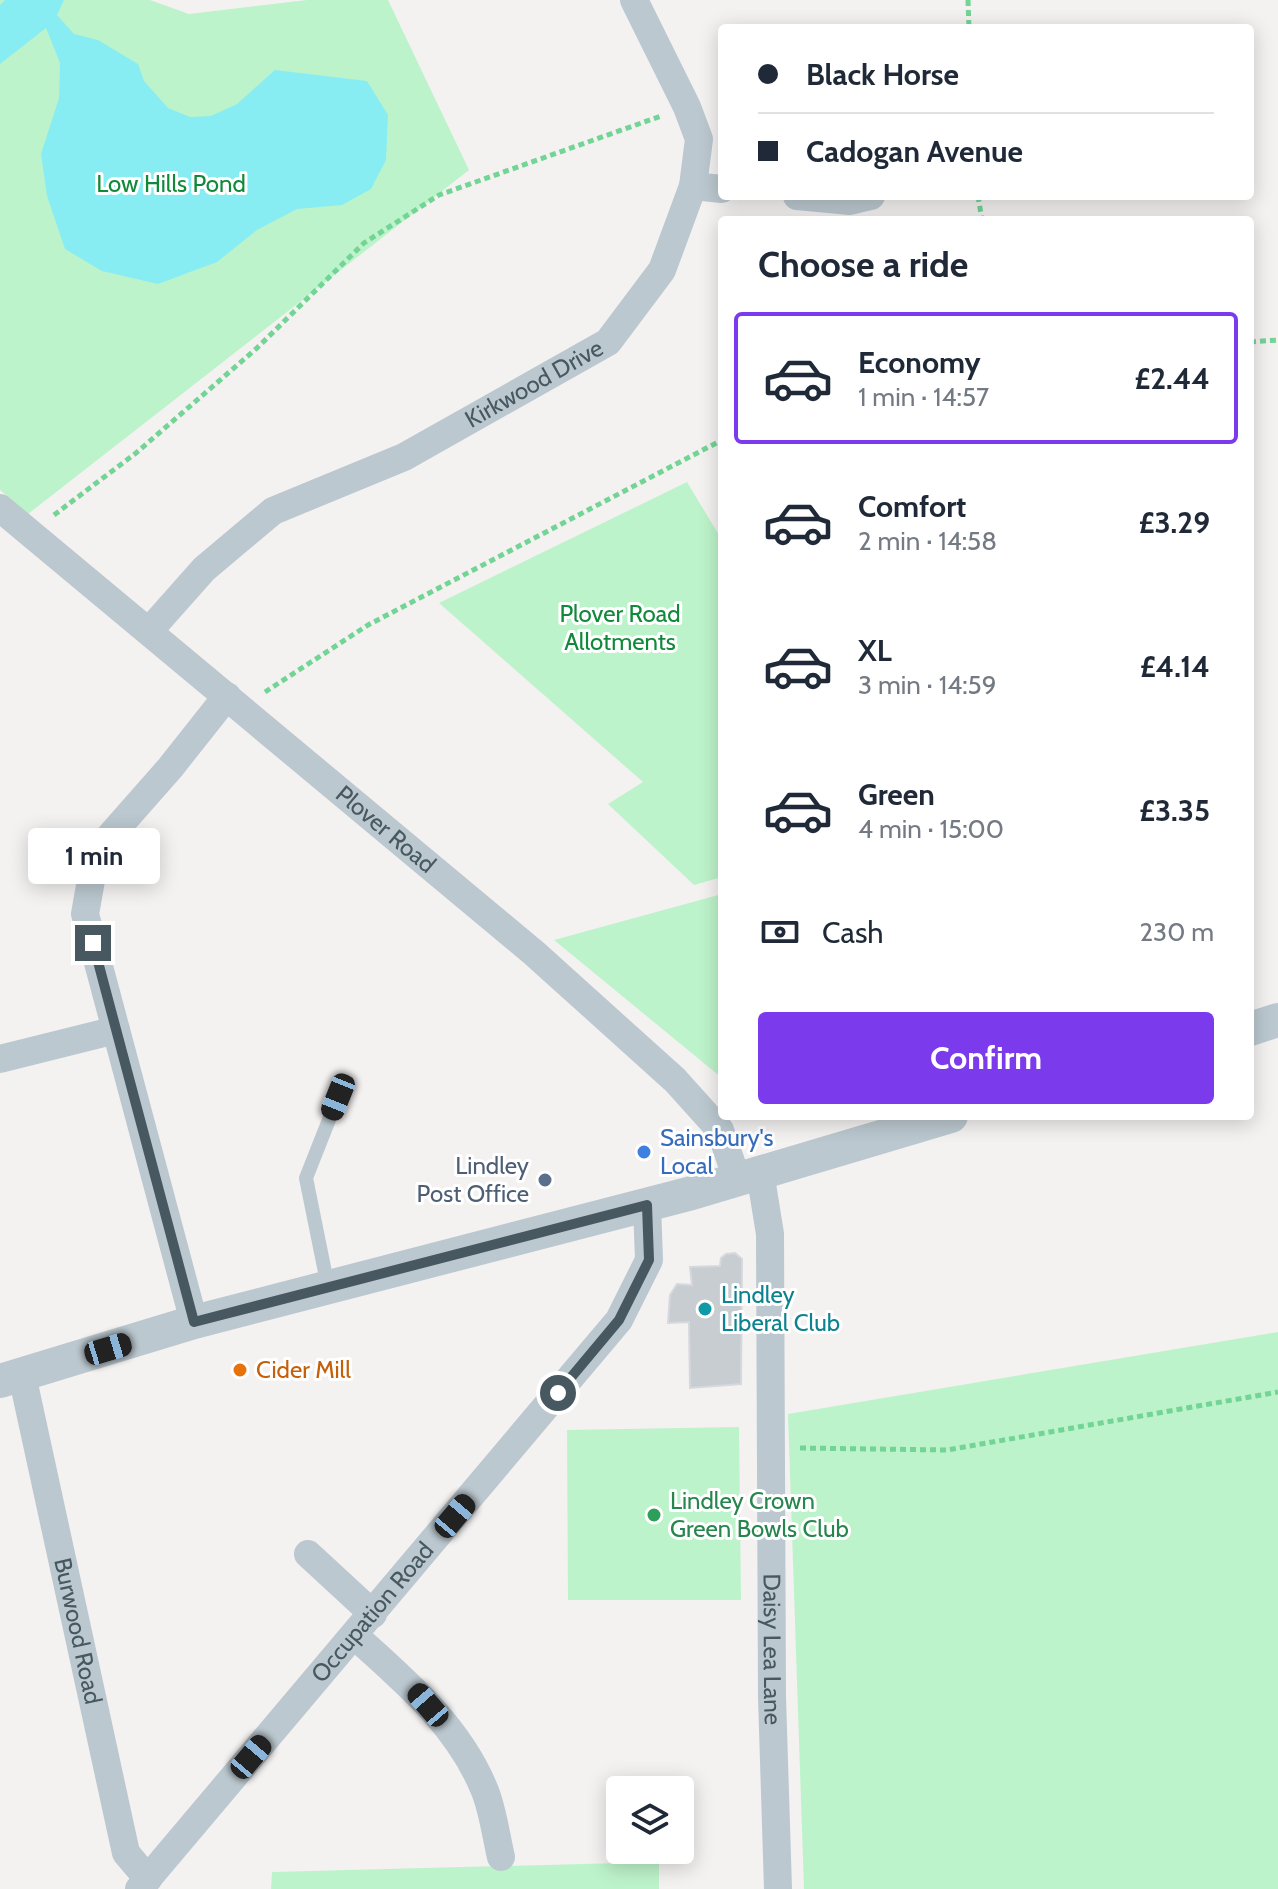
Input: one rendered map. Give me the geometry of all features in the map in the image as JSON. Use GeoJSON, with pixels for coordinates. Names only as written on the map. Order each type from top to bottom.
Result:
{"type":"FeatureCollection","features":[{"type":"Feature","properties":{"kind":"street","name":"Kirkwood Drive"},"geometry":{"type":"LineString","coordinates":[[149,631],[204,569],[273,511],[404,457],[608,342],[662,270],[693,186],[699,139],[687,107],[634,0]]}},
{"type":"Feature","properties":{"kind":"street"},"geometry":{"type":"LineString","coordinates":[[693,186],[718,189]]}},
{"type":"Feature","properties":{"kind":"street","name":"Plover Road"},"geometry":{"type":"LineString","coordinates":[[0,508],[534,953],[675,1080],[720,1130],[749,1176]]}},
{"type":"Feature","properties":{"kind":"street"},"geometry":{"type":"LineString","coordinates":[[194,1322],[85,914],[96,852],[170,768],[234,702]]}},
{"type":"Feature","properties":{"kind":"street"},"geometry":{"type":"LineString","coordinates":[[1254,1028],[1278,1020]]}},
{"type":"Feature","properties":{"kind":"street"},"geometry":{"type":"LineString","coordinates":[[0,1059],[116,1030]]}},
{"type":"Feature","properties":{"kind":"street"},"geometry":{"type":"LineString","coordinates":[[11,1378],[194,1322],[647,1205],[938,1120]]}},
{"type":"Feature","properties":{"kind":"street","name":"Daisy Lea Lane"},"geometry":{"type":"LineString","coordinates":[[749,1176],[770,1234],[772,1697],[778,1889]]}},
{"type":"Feature","properties":{"kind":"street","name":"Occupation Road"},"geometry":{"type":"LineString","coordinates":[[144,1884],[619,1320],[649,1260],[647,1205]]}},
{"type":"Feature","properties":{"kind":"street","name":"Burwood Road"},"geometry":{"type":"LineString","coordinates":[[11,1378],[126,1853],[144,1884]]}},
{"type":"Feature","properties":{"kind":"street"},"geometry":{"type":"LineString","coordinates":[[308,1554],[373,1614]]}},
{"type":"Feature","properties":{"kind":"street"},"geometry":{"type":"LineString","coordinates":[[355,1636],[413,1689],[457,1738],[486,1792],[501,1857]]}},
{"type":"Feature","properties":{"kind":"lane"},"geometry":{"type":"LineString","coordinates":[[328,1287],[306,1178],[338,1097]]}},
{"type":"Feature","properties":{"kind":"path"},"geometry":{"type":"LineString","coordinates":[[968,0],[969,24]]}},
{"type":"Feature","properties":{"kind":"path"},"geometry":{"type":"LineString","coordinates":[[31,533],[136,453],[257,348],[364,243],[376,235],[439,195],[687,107]]}},
{"type":"Feature","properties":{"kind":"path"},"geometry":{"type":"LineString","coordinates":[[1254,342],[1278,340]]}},
{"type":"Feature","properties":{"kind":"path"},"geometry":{"type":"LineString","coordinates":[[234,702],[368,625],[718,442]]}},
{"type":"Feature","properties":{"kind":"path"},"geometry":{"type":"LineString","coordinates":[[772,1448],[947,1450],[1278,1392]]}},
{"type":"Feature","properties":{"kind":"green space","name":"Low Hills Pond"},"geometry":{"type":"Polygon","coordinates":[[[0,0],[150,0],[189,14],[307,0],[388,0],[469,170],[28,514],[0,490],[0,0]]]}},
{"type":"Feature","properties":{"kind":"green space","name":"Plover Road Allotments"},"geometry":{"type":"Polygon","coordinates":[[[687,482],[718,533],[718,878],[694,885],[608,804],[643,782],[439,603],[687,482]]]}},
{"type":"Feature","properties":{"kind":"green space"},"geometry":{"type":"Polygon","coordinates":[[[718,895],[718,1075],[554,940],[718,895]]]}},
{"type":"Feature","properties":{"kind":"green space"},"geometry":{"type":"Polygon","coordinates":[[[1278,1332],[1278,1889],[804,1889],[788,1414],[1278,1332]]]}},
{"type":"Feature","properties":{"kind":"green space","name":"Lindley Crown Green Bowls Club"},"geometry":{"type":"Polygon","coordinates":[[[739,1427],[741,1600],[568,1600],[567,1430],[739,1427]]]}},
{"type":"Feature","properties":{"kind":"green space"},"geometry":{"type":"Polygon","coordinates":[[[659,1864],[659,1889],[271,1889],[272,1872],[659,1864]]]}},
{"type":"Feature","properties":{"kind":"water"},"geometry":{"type":"Polygon","coordinates":[[[5,0],[64,0],[57,15],[74,34],[98,40],[138,64],[144,81],[168,108],[190,117],[211,116],[237,104],[275,70],[367,81],[388,115],[386,160],[371,189],[342,205],[297,209],[257,230],[217,262],[158,284],[102,271],[65,249],[47,196],[41,154],[59,98],[60,63],[46,28],[0,64],[0,5],[5,0]]]}},
{"type":"Feature","properties":{"kind":"building","name":"Lindley Liberal Club"},"geometry":{"type":"Polygon","coordinates":[[[735,1253],[742,1259],[741,1384],[690,1388],[689,1322],[668,1323],[670,1295],[677,1284],[692,1285],[690,1267],[720,1266],[721,1258],[735,1253]]]}},
{"type":"Feature","properties":{"kind":"place","name":"Sainsbury's Local"},"geometry":{"type":"Point","coordinates":[644,1152]}},
{"type":"Feature","properties":{"kind":"place","name":"Lindley Post Office"},"geometry":{"type":"Point","coordinates":[545,1180]}},
{"type":"Feature","properties":{"kind":"place","name":"Lindley Liberal Club"},"geometry":{"type":"Point","coordinates":[705,1309]}},
{"type":"Feature","properties":{"kind":"place","name":"Cider Mill"},"geometry":{"type":"Point","coordinates":[240,1370]}},
{"type":"Feature","properties":{"kind":"place","name":"Lindley Crown Green Bowls Club"},"geometry":{"type":"Point","coordinates":[654,1515]}},
{"type":"Feature","properties":{"kind":"route"},"geometry":{"type":"LineString","coordinates":[[93,943],[194,1322],[647,1205],[649,1260],[619,1320],[558,1393]]}}]}
